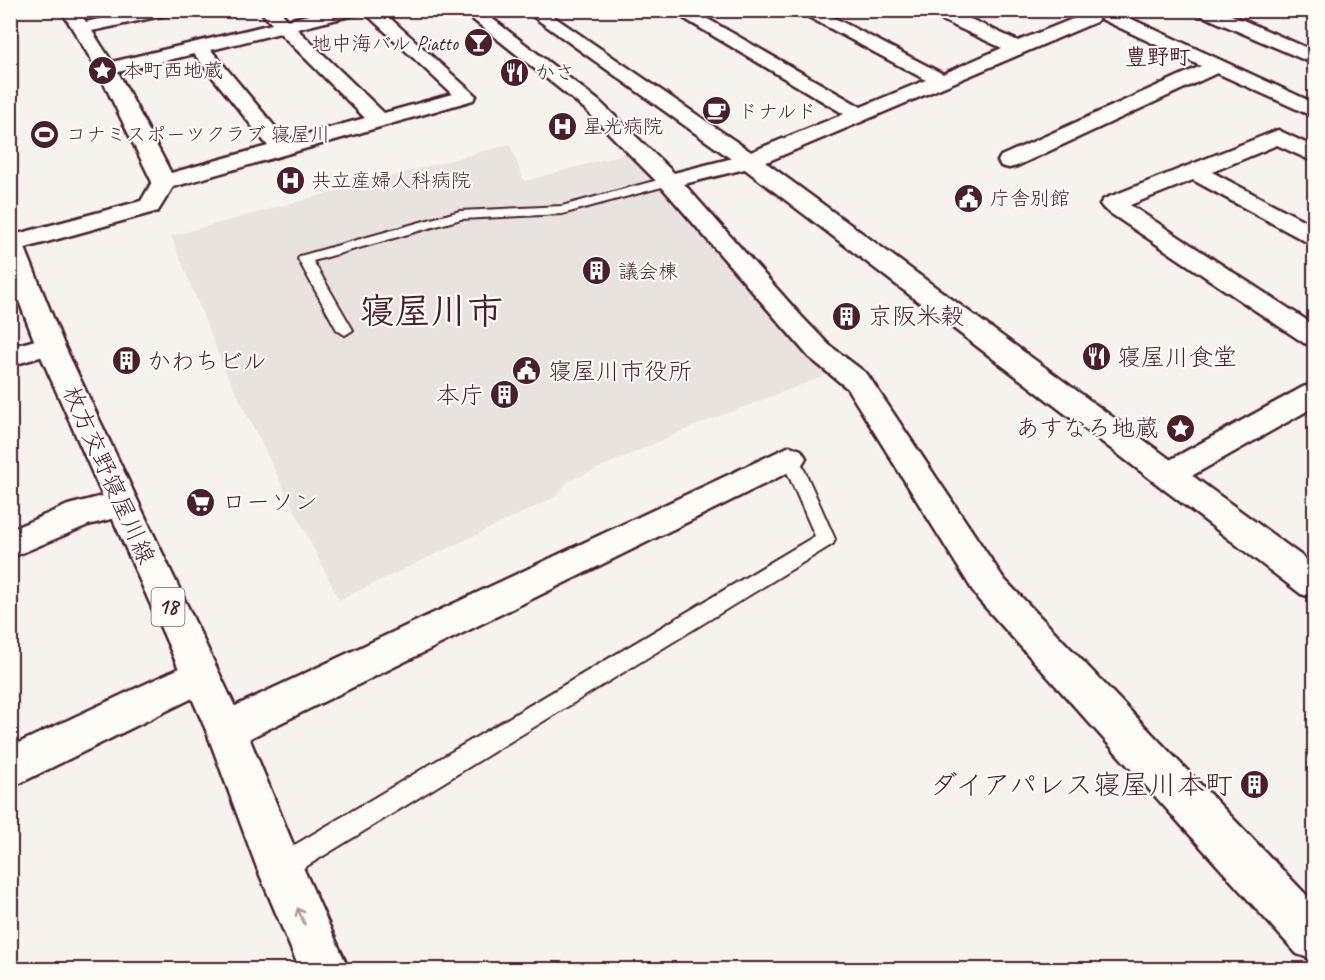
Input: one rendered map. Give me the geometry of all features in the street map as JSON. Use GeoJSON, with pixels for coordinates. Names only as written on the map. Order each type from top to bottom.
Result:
{"type":"FeatureCollection","features":[{"type":"Feature","properties":{"kind":"street"},"geometry":{"type":"LineString","coordinates":[[69,10],[107,69],[164,182]]}},
{"type":"Feature","properties":{"kind":"street"},"geometry":{"type":"LineString","coordinates":[[82,28],[164,10]]}},
{"type":"Feature","properties":{"kind":"street"},"geometry":{"type":"LineString","coordinates":[[268,10],[380,121]]}},
{"type":"Feature","properties":{"kind":"street"},"geometry":{"type":"LineString","coordinates":[[107,69],[352,10]]}},
{"type":"Feature","properties":{"kind":"street"},"geometry":{"type":"LineString","coordinates":[[11,244],[150,206],[164,182],[466,96],[370,10]]}},
{"type":"Feature","properties":{"kind":"street"},"geometry":{"type":"LineString","coordinates":[[469,10],[592,105],[669,181],[792,324],[819,351],[857,381],[990,589],[1314,937]]}},
{"type":"Feature","properties":{"kind":"street"},"geometry":{"type":"LineString","coordinates":[[532,10],[749,161],[1314,584]]}},
{"type":"Feature","properties":{"kind":"street"},"geometry":{"type":"LineString","coordinates":[[678,10],[860,115]]}},
{"type":"Feature","properties":{"kind":"street"},"geometry":{"type":"LineString","coordinates":[[804,10],[942,81]]}},
{"type":"Feature","properties":{"kind":"street"},"geometry":{"type":"LineString","coordinates":[[935,10],[1018,48]]}},
{"type":"Feature","properties":{"kind":"street"},"geometry":{"type":"LineString","coordinates":[[1072,10],[1102,14],[1314,111]]}},
{"type":"Feature","properties":{"kind":"street"},"geometry":{"type":"LineString","coordinates":[[1204,10],[1314,58]]}},
{"type":"Feature","properties":{"kind":"street"},"geometry":{"type":"LineString","coordinates":[[669,181],[749,161],[1102,14]]}},
{"type":"Feature","properties":{"kind":"street"},"geometry":{"type":"LineString","coordinates":[[199,47],[282,149]]}},
{"type":"Feature","properties":{"kind":"street"},"geometry":{"type":"LineString","coordinates":[[1009,161],[1216,66]]}},
{"type":"Feature","properties":{"kind":"street"},"geometry":{"type":"LineString","coordinates":[[1314,155],[1278,136],[1112,204],[1314,337]]}},
{"type":"Feature","properties":{"kind":"street"},"geometry":{"type":"LineString","coordinates":[[1194,171],[1314,236]]}},
{"type":"Feature","properties":{"kind":"street","name":"枚方交野寝屋川線"},"geometry":{"type":"LineString","coordinates":[[11,244],[50,345],[199,676],[226,730],[280,868],[325,969]]}},
{"type":"Feature","properties":{"kind":"street"},"geometry":{"type":"LineString","coordinates":[[10,357],[50,345]]}},
{"type":"Feature","properties":{"kind":"street"},"geometry":{"type":"LineString","coordinates":[[1168,475],[1314,394]]}},
{"type":"Feature","properties":{"kind":"street"},"geometry":{"type":"LineString","coordinates":[[226,730],[790,458]]}},
{"type":"Feature","properties":{"kind":"street"},"geometry":{"type":"LineString","coordinates":[[10,545],[80,514],[122,504]]}},
{"type":"Feature","properties":{"kind":"street"},"geometry":{"type":"LineString","coordinates":[[10,768],[199,676]]}},
{"type":"Feature","properties":{"kind":"lane"},"geometry":{"type":"LineString","coordinates":[[345,330],[305,259],[460,215],[562,210],[669,181]]}},
{"type":"Feature","properties":{"kind":"lane"},"geometry":{"type":"LineString","coordinates":[[280,868],[826,539],[790,458]]}},
{"type":"Feature","properties":{"kind":"shaded area","name":"寝屋川市役所"},"geometry":{"type":"Polygon","coordinates":[[[510,144],[524,181],[628,153],[670,193],[832,373],[692,427],[567,482],[556,497],[339,600],[224,368],[171,236],[510,144]]]}},
{"type":"Feature","properties":{"kind":"place","name":"地中海バル Piatto"},"geometry":{"type":"Point","coordinates":[479,43]}},
{"type":"Feature","properties":{"kind":"place","name":"本町西地蔵"},"geometry":{"type":"Point","coordinates":[102,70]}},
{"type":"Feature","properties":{"kind":"place","name":"かさ"},"geometry":{"type":"Point","coordinates":[514,72]}},
{"type":"Feature","properties":{"kind":"place","name":"ドナルド"},"geometry":{"type":"Point","coordinates":[717,111]}},
{"type":"Feature","properties":{"kind":"place","name":"星光病院"},"geometry":{"type":"Point","coordinates":[562,126]}},
{"type":"Feature","properties":{"kind":"place","name":"コナミスポーツクラブ 寝屋川"},"geometry":{"type":"Point","coordinates":[45,134]}},
{"type":"Feature","properties":{"kind":"place","name":"共立産婦人科病院"},"geometry":{"type":"Point","coordinates":[290,180]}},
{"type":"Feature","properties":{"kind":"place","name":"庁舎別館"},"geometry":{"type":"Point","coordinates":[969,198]}},
{"type":"Feature","properties":{"kind":"place","name":"議会棟"},"geometry":{"type":"Point","coordinates":[597,271]}},
{"type":"Feature","properties":{"kind":"place","name":"京阪米穀"},"geometry":{"type":"Point","coordinates":[847,316]}},
{"type":"Feature","properties":{"kind":"place","name":"寝屋川食堂"},"geometry":{"type":"Point","coordinates":[1096,357]}},
{"type":"Feature","properties":{"kind":"place","name":"かわちビル"},"geometry":{"type":"Point","coordinates":[126,361]}},
{"type":"Feature","properties":{"kind":"place","name":"寝屋川市役所"},"geometry":{"type":"Point","coordinates":[527,371]}},
{"type":"Feature","properties":{"kind":"place","name":"本庁"},"geometry":{"type":"Point","coordinates":[505,395]}},
{"type":"Feature","properties":{"kind":"place","name":"あすなろ地蔵"},"geometry":{"type":"Point","coordinates":[1180,428]}},
{"type":"Feature","properties":{"kind":"place","name":"ローソン"},"geometry":{"type":"Point","coordinates":[201,502]}},
{"type":"Feature","properties":{"kind":"place","name":"ダイアパレス寝屋川本町"},"geometry":{"type":"Point","coordinates":[1254,784]}},
{"type":"Feature","properties":{"kind":"district","name":"豊野町"},"geometry":{"type":"Point","coordinates":[1158,57]}},
{"type":"Feature","properties":{"kind":"district","name":"寝屋川市"},"geometry":{"type":"Point","coordinates":[431,311]}}]}
